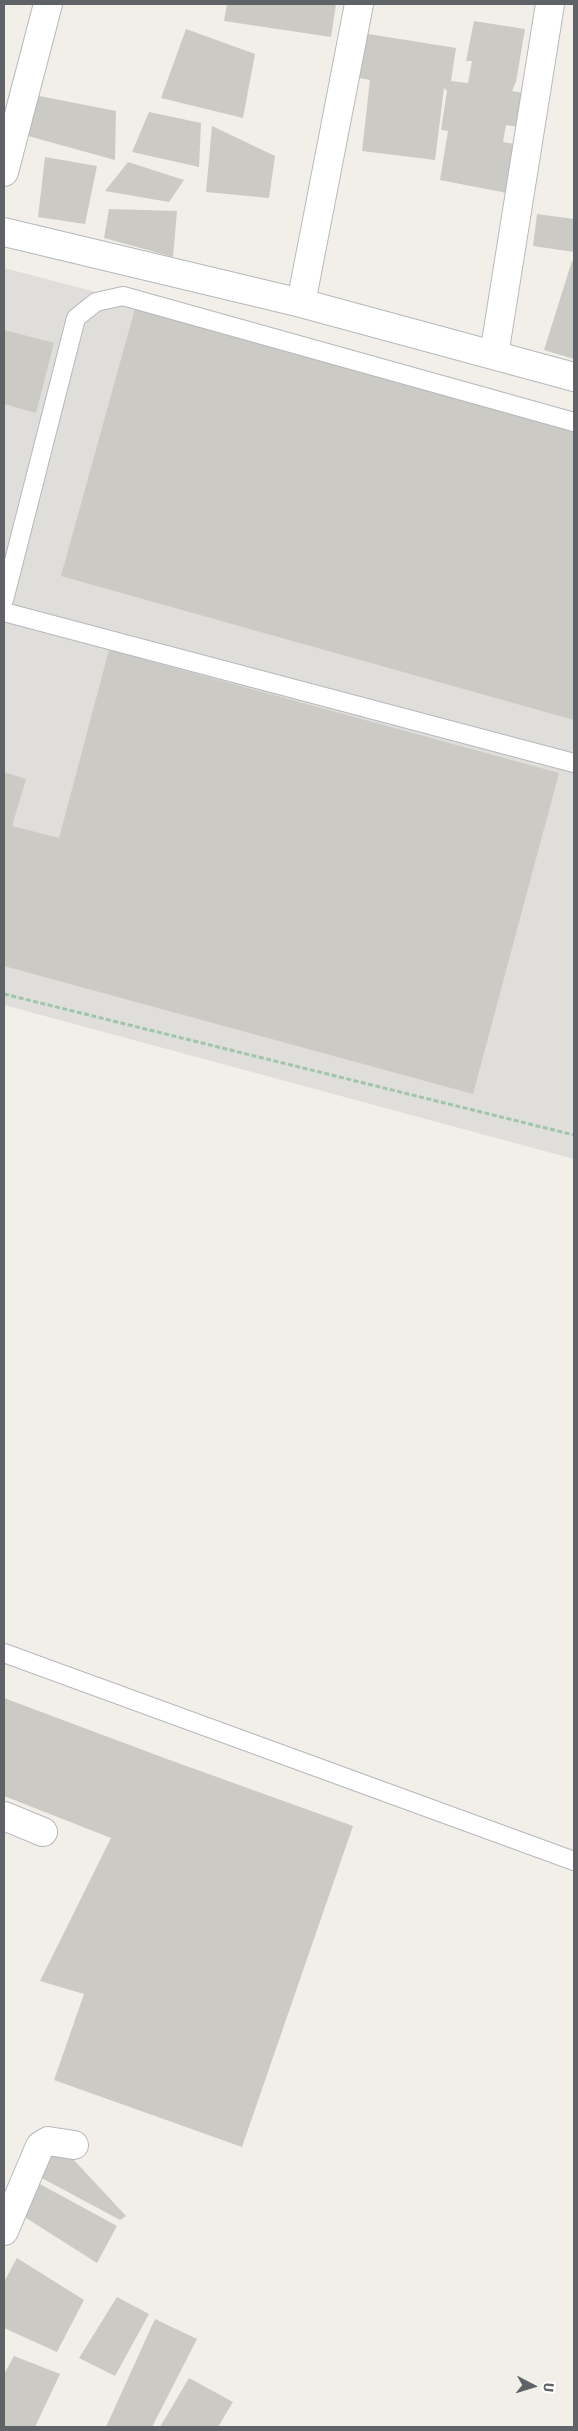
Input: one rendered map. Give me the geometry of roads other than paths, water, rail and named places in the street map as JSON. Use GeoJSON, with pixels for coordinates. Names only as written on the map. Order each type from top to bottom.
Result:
{"type":"FeatureCollection","features":[{"type":"Feature","properties":{"kind":"street"},"geometry":{"type":"LineString","coordinates":[[4,172],[48,4]]}},
{"type":"Feature","properties":{"kind":"street"},"geometry":{"type":"LineString","coordinates":[[301,303],[359,4]]}},
{"type":"Feature","properties":{"kind":"street"},"geometry":{"type":"LineString","coordinates":[[494,355],[550,4]]}},
{"type":"Feature","properties":{"kind":"street"},"geometry":{"type":"LineString","coordinates":[[4,232],[301,303],[574,377]]}},
{"type":"Feature","properties":{"kind":"street"},"geometry":{"type":"LineString","coordinates":[[4,1816],[42,1832]]}},
{"type":"Feature","properties":{"kind":"street"},"geometry":{"type":"LineString","coordinates":[[4,2231],[40,2146],[48,2141],[74,2146]]}},
{"type":"Feature","properties":{"kind":"lane"},"geometry":{"type":"LineString","coordinates":[[4,600],[76,318],[96,302],[123,296],[574,422]]}},
{"type":"Feature","properties":{"kind":"lane"},"geometry":{"type":"LineString","coordinates":[[4,612],[574,763]]}},
{"type":"Feature","properties":{"kind":"lane"},"geometry":{"type":"LineString","coordinates":[[4,1653],[574,1861]]}}]}
